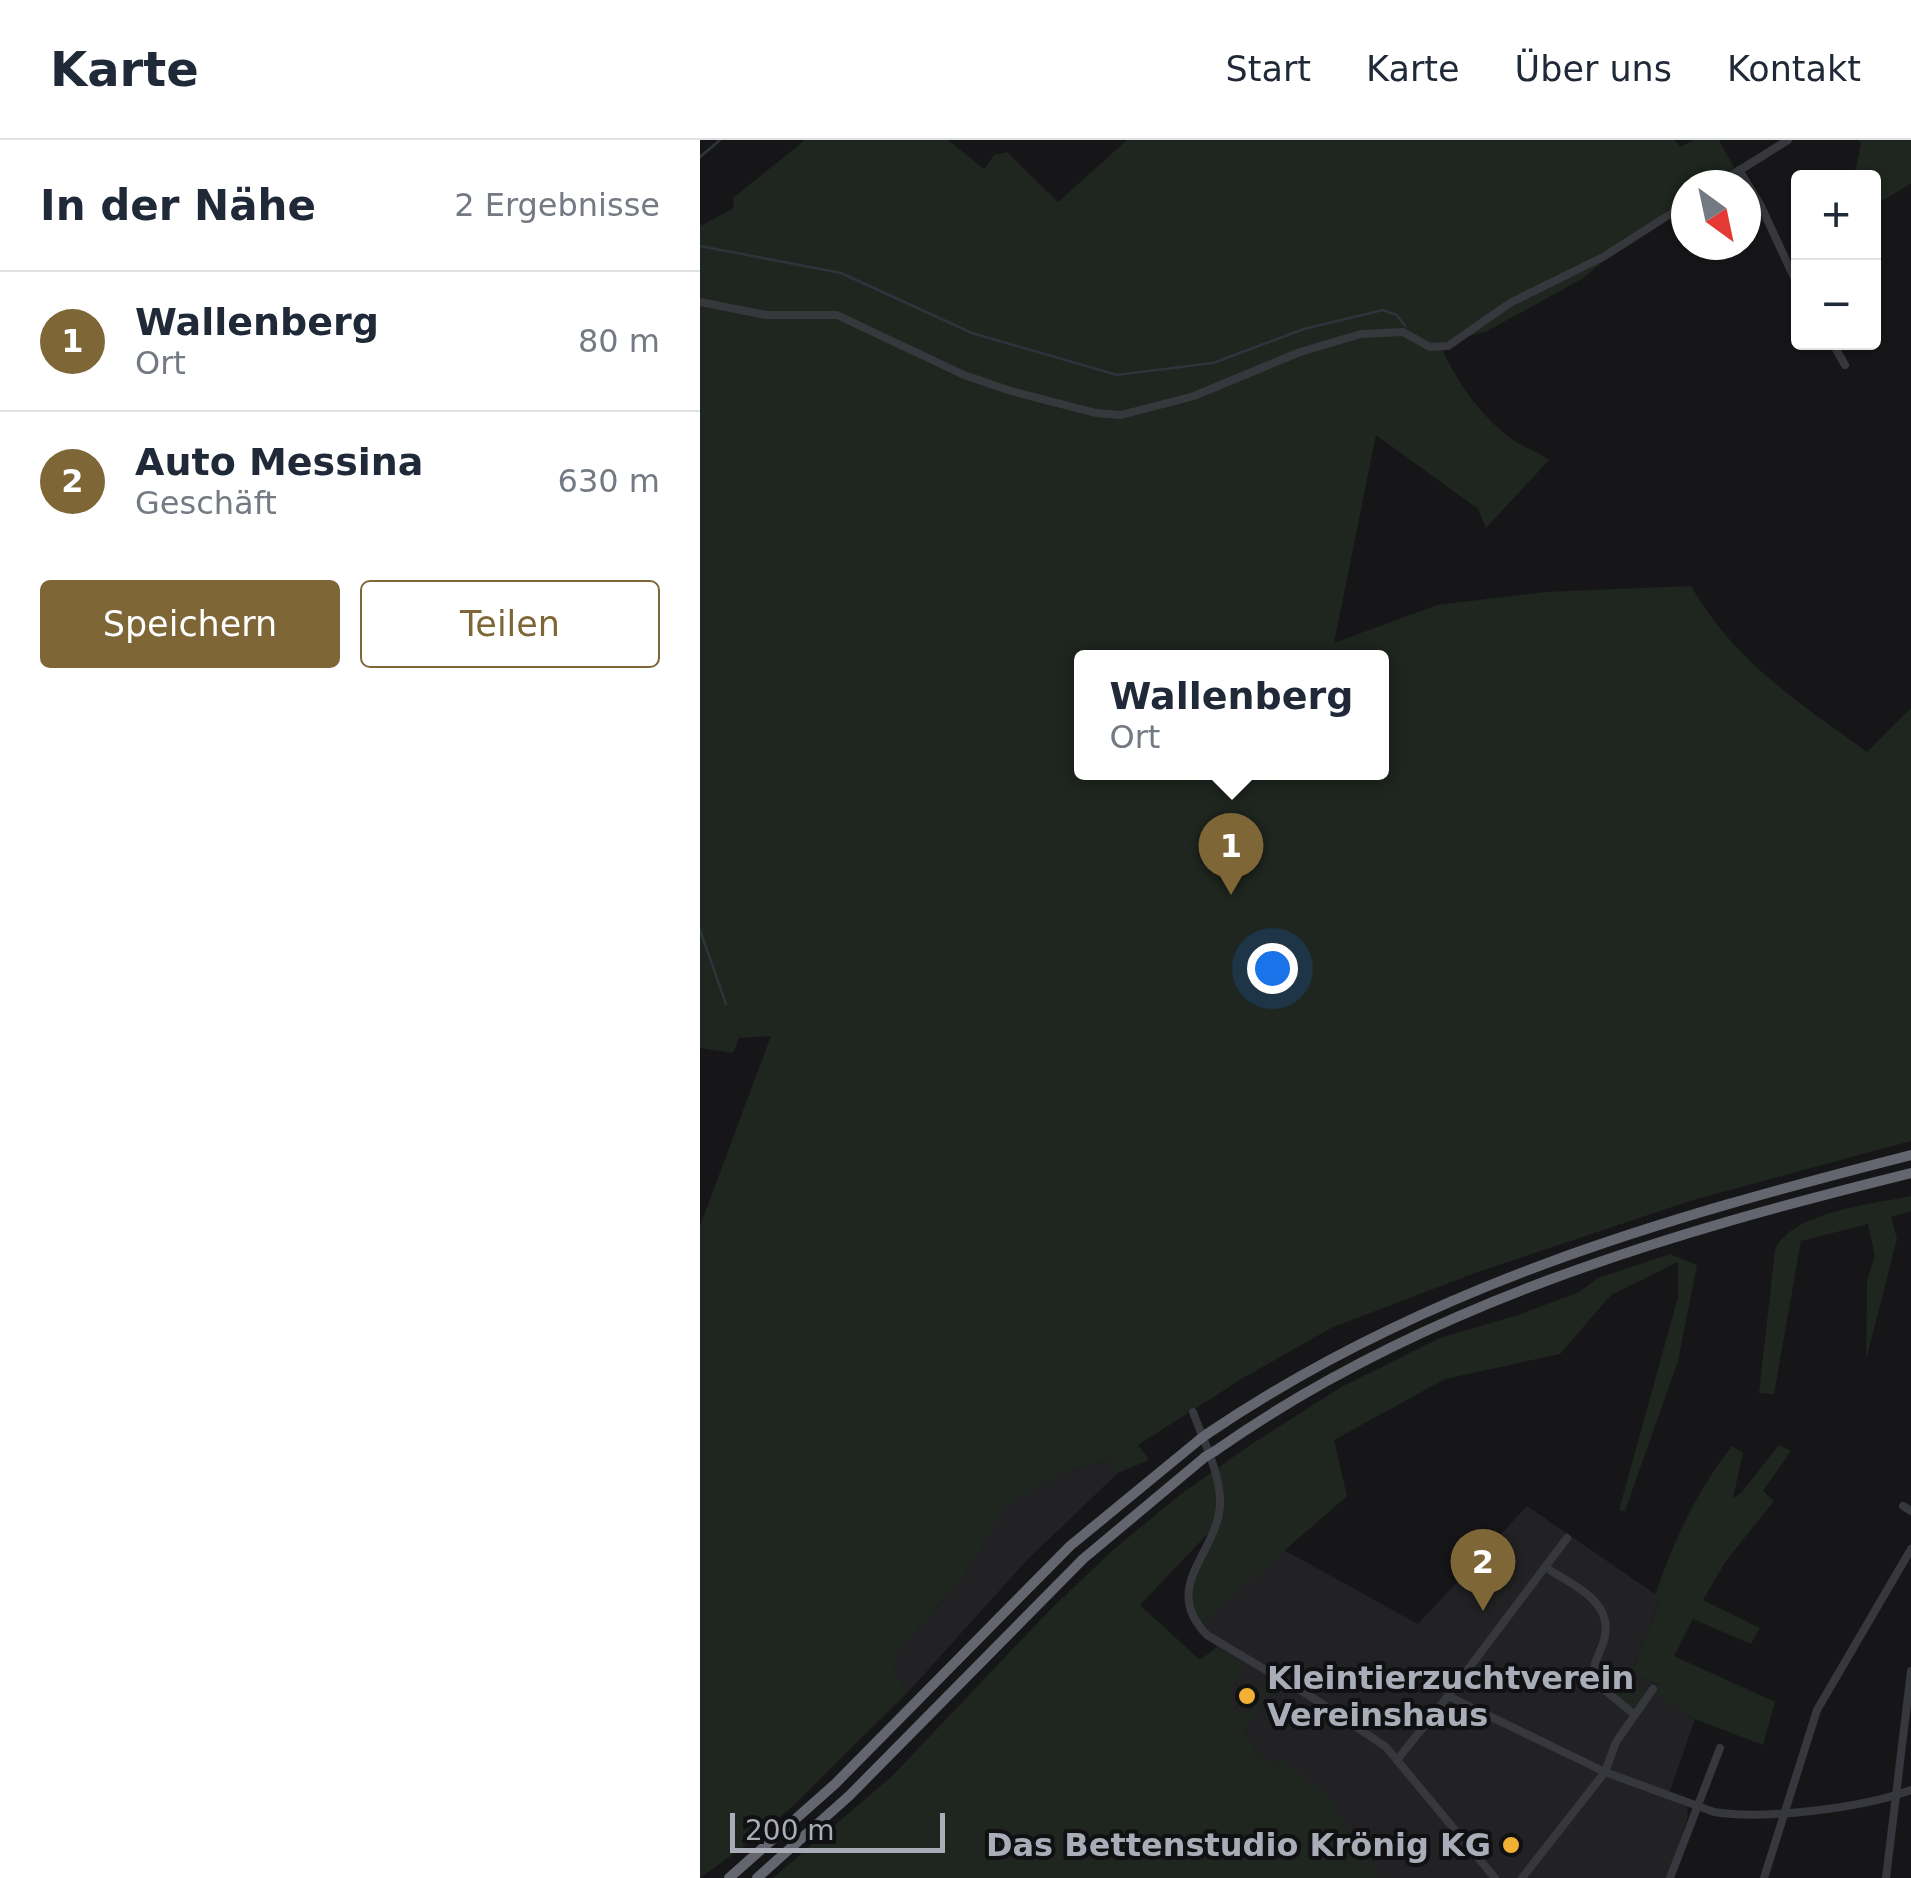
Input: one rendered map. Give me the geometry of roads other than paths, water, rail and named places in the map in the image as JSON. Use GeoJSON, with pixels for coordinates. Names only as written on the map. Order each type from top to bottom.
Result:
{"type":"FeatureCollection","features":[{"type":"Feature","properties":{"kind":"highway"},"geometry":{"type":"LineString","coordinates":[[729,1878],[835,1784],[1070,1546],[1203,1437],[1339,1352],[1470,1292],[1625,1236],[1911,1154]]}},
{"type":"Feature","properties":{"kind":"highway"},"geometry":{"type":"LineString","coordinates":[[757,1878],[848,1796],[1083,1558],[1210,1454],[1330,1377],[1474,1308],[1710,1227],[1911,1172]]}},
{"type":"Feature","properties":{"kind":"street"},"geometry":{"type":"LineString","coordinates":[[1739,170],[1788,140]]}},
{"type":"Feature","properties":{"kind":"street"},"geometry":{"type":"LineString","coordinates":[[1761,206],[1791,271]]}},
{"type":"Feature","properties":{"kind":"street"},"geometry":{"type":"LineString","coordinates":[[700,302],[766,316],[838,315],[964,375],[1096,413],[1122,415],[1194,396],[1300,352],[1361,334],[1403,332],[1430,346],[1448,346],[1510,304],[1604,257],[1671,214]]}},
{"type":"Feature","properties":{"kind":"street"},"geometry":{"type":"LineString","coordinates":[[1837,350],[1845,365]]}},
{"type":"Feature","properties":{"kind":"street"},"geometry":{"type":"LineString","coordinates":[[1194,1412],[1217,1477],[1220,1500],[1216,1529],[1188,1590],[1198,1626],[1207,1636],[1370,1734],[1397,1760],[1495,1878]]}},
{"type":"Feature","properties":{"kind":"street"},"geometry":{"type":"LineString","coordinates":[[1397,1760],[1567,1538]]}},
{"type":"Feature","properties":{"kind":"street"},"geometry":{"type":"LineString","coordinates":[[1764,1878],[1805,1742],[1829,1686],[1911,1549]]}},
{"type":"Feature","properties":{"kind":"street"},"geometry":{"type":"LineString","coordinates":[[1544,1567],[1597,1602],[1607,1619],[1608,1632],[1593,1668],[1594,1678],[1596,1684],[1634,1715]]}},
{"type":"Feature","properties":{"kind":"street"},"geometry":{"type":"LineString","coordinates":[[1886,1878],[1911,1671]]}},
{"type":"Feature","properties":{"kind":"street"},"geometry":{"type":"LineString","coordinates":[[1522,1878],[1605,1772],[1616,1742],[1653,1689]]}},
{"type":"Feature","properties":{"kind":"street"},"geometry":{"type":"LineString","coordinates":[[1448,1696],[1605,1772],[1732,1815],[1783,1812],[1895,1796],[1911,1790]]}},
{"type":"Feature","properties":{"kind":"street"},"geometry":{"type":"LineString","coordinates":[[1670,1878],[1720,1748]]}},
{"type":"Feature","properties":{"kind":"waterway"},"geometry":{"type":"LineString","coordinates":[[700,157],[720,140]]}},
{"type":"Feature","properties":{"kind":"waterway"},"geometry":{"type":"LineString","coordinates":[[700,246],[841,273],[972,333],[1117,375],[1213,363],[1304,329],[1383,310],[1397,315],[1405,326]]}},
{"type":"Feature","properties":{"kind":"waterway"},"geometry":{"type":"LineString","coordinates":[[700,930],[726,1004]]}},
{"type":"Feature","properties":{"kind":"place","name":"Wallenberg"},"geometry":{"type":"Point","coordinates":[1231,895]}},
{"type":"Feature","properties":{"kind":"place","name":"Auto Messina"},"geometry":{"type":"Point","coordinates":[1483,1611]}},
{"type":"Feature","properties":{"kind":"place","name":"Kleintierzuchtverein Vereinshaus"},"geometry":{"type":"Point","coordinates":[1247,1696]}},
{"type":"Feature","properties":{"kind":"place","name":"Das Bettenstudio Krönig KG"},"geometry":{"type":"Point","coordinates":[1511,1845]}}]}
